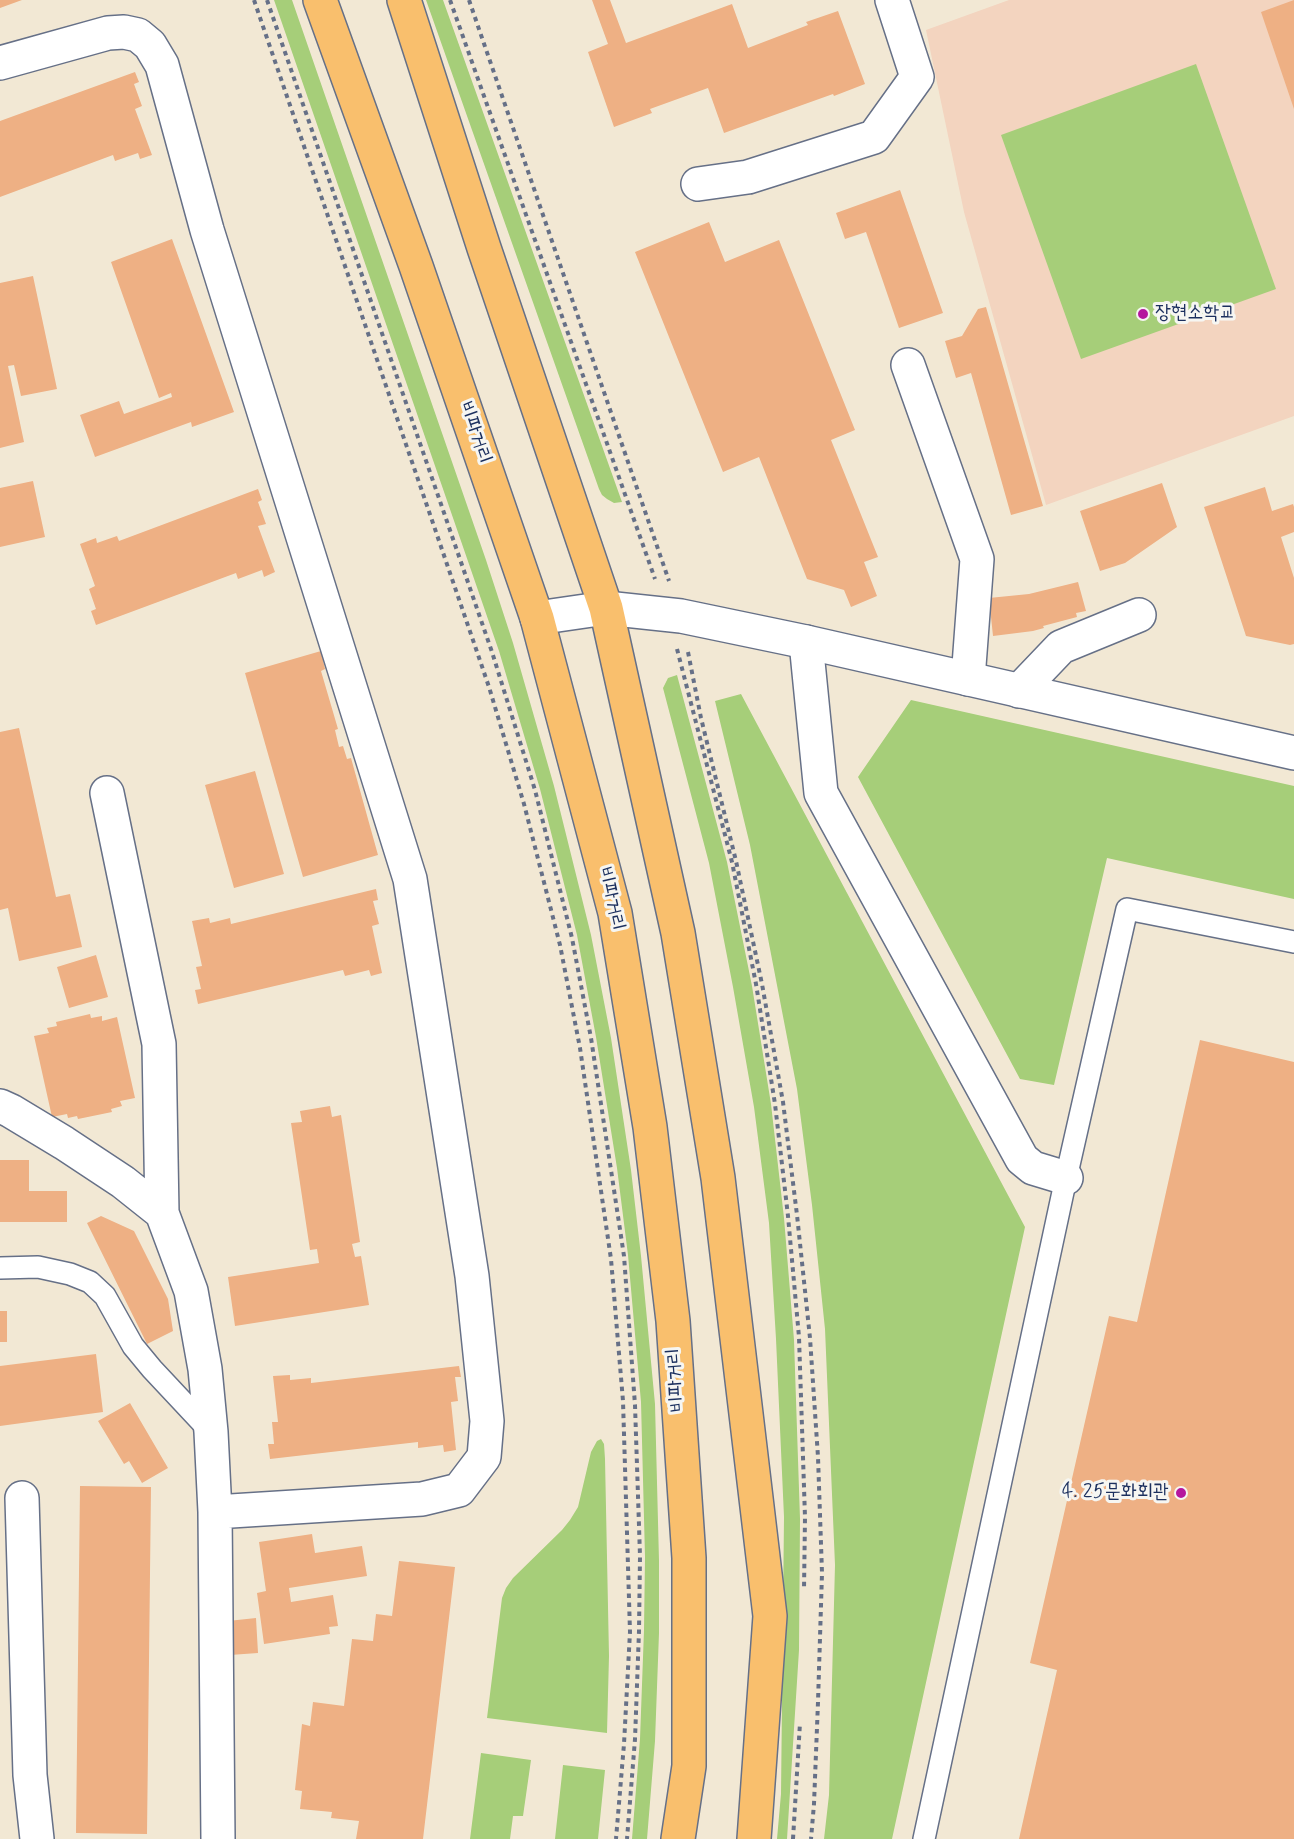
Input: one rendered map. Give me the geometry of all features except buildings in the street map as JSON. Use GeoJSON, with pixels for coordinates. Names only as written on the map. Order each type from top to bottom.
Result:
{"type":"FeatureCollection","features":[{"type":"Feature","properties":{"kind":"main road","name":"비파거리"},"geometry":{"type":"LineString","coordinates":[[320,0],[537,618],[615,913],[654,1161],[673,1321],[689,1558],[688,1766],[678,1839]]}},
{"type":"Feature","properties":{"kind":"main road"},"geometry":{"type":"LineString","coordinates":[[404,0],[484,248],[606,608],[678,933],[716,1167],[770,1616],[754,1839]]}},
{"type":"Feature","properties":{"kind":"street"},"geometry":{"type":"LineString","coordinates":[[698,184],[748,177],[874,137],[917,77],[892,0]]}},
{"type":"Feature","properties":{"kind":"street"},"geometry":{"type":"LineString","coordinates":[[0,63],[108,33],[124,32],[138,35],[150,45],[162,65],[210,241],[410,879],[472,1276],[487,1421],[484,1457],[459,1490],[422,1499],[215,1512]]}},
{"type":"Feature","properties":{"kind":"street"},"geometry":{"type":"LineString","coordinates":[[908,364],[977,558],[968,679]]}},
{"type":"Feature","properties":{"kind":"street"},"geometry":{"type":"LineString","coordinates":[[537,618],[606,608],[681,616],[806,642],[1294,753]]}},
{"type":"Feature","properties":{"kind":"street"},"geometry":{"type":"LineString","coordinates":[[1019,691],[1061,647],[1139,615]]}},
{"type":"Feature","properties":{"kind":"street"},"geometry":{"type":"LineString","coordinates":[[806,642],[821,793],[1022,1159],[1033,1168],[1066,1178]]}},
{"type":"Feature","properties":{"kind":"street"},"geometry":{"type":"LineString","coordinates":[[107,793],[159,1044],[162,1213],[191,1291],[205,1369],[215,1512],[218,1839]]}},
{"type":"Feature","properties":{"kind":"street"},"geometry":{"type":"LineString","coordinates":[[0,1106],[64,1143],[123,1182],[162,1213]]}},
{"type":"Feature","properties":{"kind":"street"},"geometry":{"type":"LineString","coordinates":[[22,1498],[30,1775],[37,1839]]}},
{"type":"Feature","properties":{"kind":"lane"},"geometry":{"type":"LineString","coordinates":[[924,1839],[1066,1178],[1127,909],[1294,942]]}},
{"type":"Feature","properties":{"kind":"lane"},"geometry":{"type":"LineString","coordinates":[[0,1268],[38,1266],[90,1282],[105,1296],[133,1346],[211,1432]]}},
{"type":"Feature","properties":{"kind":"path"},"geometry":{"type":"LineString","coordinates":[[254,0],[489,687],[524,804],[560,945],[580,1048],[611,1259],[623,1401],[630,1632],[616,1839]]}},
{"type":"Feature","properties":{"kind":"path"},"geometry":{"type":"LineString","coordinates":[[267,0],[492,652],[535,790],[572,938],[593,1050],[624,1256],[635,1405],[640,1556],[639,1631],[627,1839]]}},
{"type":"Feature","properties":{"kind":"shaded area","name":"장현소학교"},"geometry":{"type":"Polygon","coordinates":[[[1009,0],[1294,0],[1294,416],[1046,505],[964,212],[926,30],[1009,0]]]}},
{"type":"Feature","properties":{"kind":"green space"},"geometry":{"type":"Polygon","coordinates":[[[274,0],[292,0],[486,560],[513,643],[554,786],[591,935],[611,1038],[631,1170],[655,1404],[659,1633],[655,1741],[647,1839],[632,1839],[640,1739],[644,1630],[645,1557],[641,1402],[628,1255],[617,1168],[577,935],[540,789],[499,651],[274,0]]]}},
{"type":"Feature","properties":{"kind":"green space"},"geometry":{"type":"Polygon","coordinates":[[[426,0],[443,0],[622,502],[614,503],[602,495],[599,489],[426,0]]]}},
{"type":"Feature","properties":{"kind":"green space"},"geometry":{"type":"Polygon","coordinates":[[[1196,64],[1276,289],[1081,359],[1001,135],[1196,64]]]}},
{"type":"Feature","properties":{"kind":"green space"},"geometry":{"type":"Polygon","coordinates":[[[677,675],[727,862],[752,986],[771,1104],[784,1218],[794,1340],[800,1519],[799,1650],[787,1839],[777,1839],[781,1794],[784,1517],[769,1223],[754,1107],[709,863],[663,688],[668,678],[677,675]]]}},
{"type":"Feature","properties":{"kind":"green space"},"geometry":{"type":"Polygon","coordinates":[[[741,694],[1025,1227],[892,1839],[824,1839],[829,1795],[835,1565],[825,1329],[797,1089],[750,845],[715,701],[741,694]]]}},
{"type":"Feature","properties":{"kind":"green space"},"geometry":{"type":"Polygon","coordinates":[[[911,700],[1294,786],[1294,899],[1107,858],[1054,1085],[1020,1079],[858,777],[911,700]]]}},
{"type":"Feature","properties":{"kind":"green space"},"geometry":{"type":"Polygon","coordinates":[[[601,1439],[604,1444],[605,1459],[609,1656],[607,1733],[487,1718],[502,1598],[506,1588],[570,1520],[578,1507],[591,1452],[597,1441],[601,1439]]]}},
{"type":"Feature","properties":{"kind":"green space"},"geometry":{"type":"Polygon","coordinates":[[[481,1753],[531,1760],[523,1816],[513,1816],[510,1839],[470,1839],[481,1753]]]}},
{"type":"Feature","properties":{"kind":"green space"},"geometry":{"type":"Polygon","coordinates":[[[563,1765],[605,1770],[598,1839],[555,1839],[563,1765]]]}},
{"type":"Feature","properties":{"kind":"place","name":"장현소학교"},"geometry":{"type":"Point","coordinates":[1143,314]}},
{"type":"Feature","properties":{"kind":"place","name":"4. 25문화회관"},"geometry":{"type":"Point","coordinates":[1181,1493]}}]}
